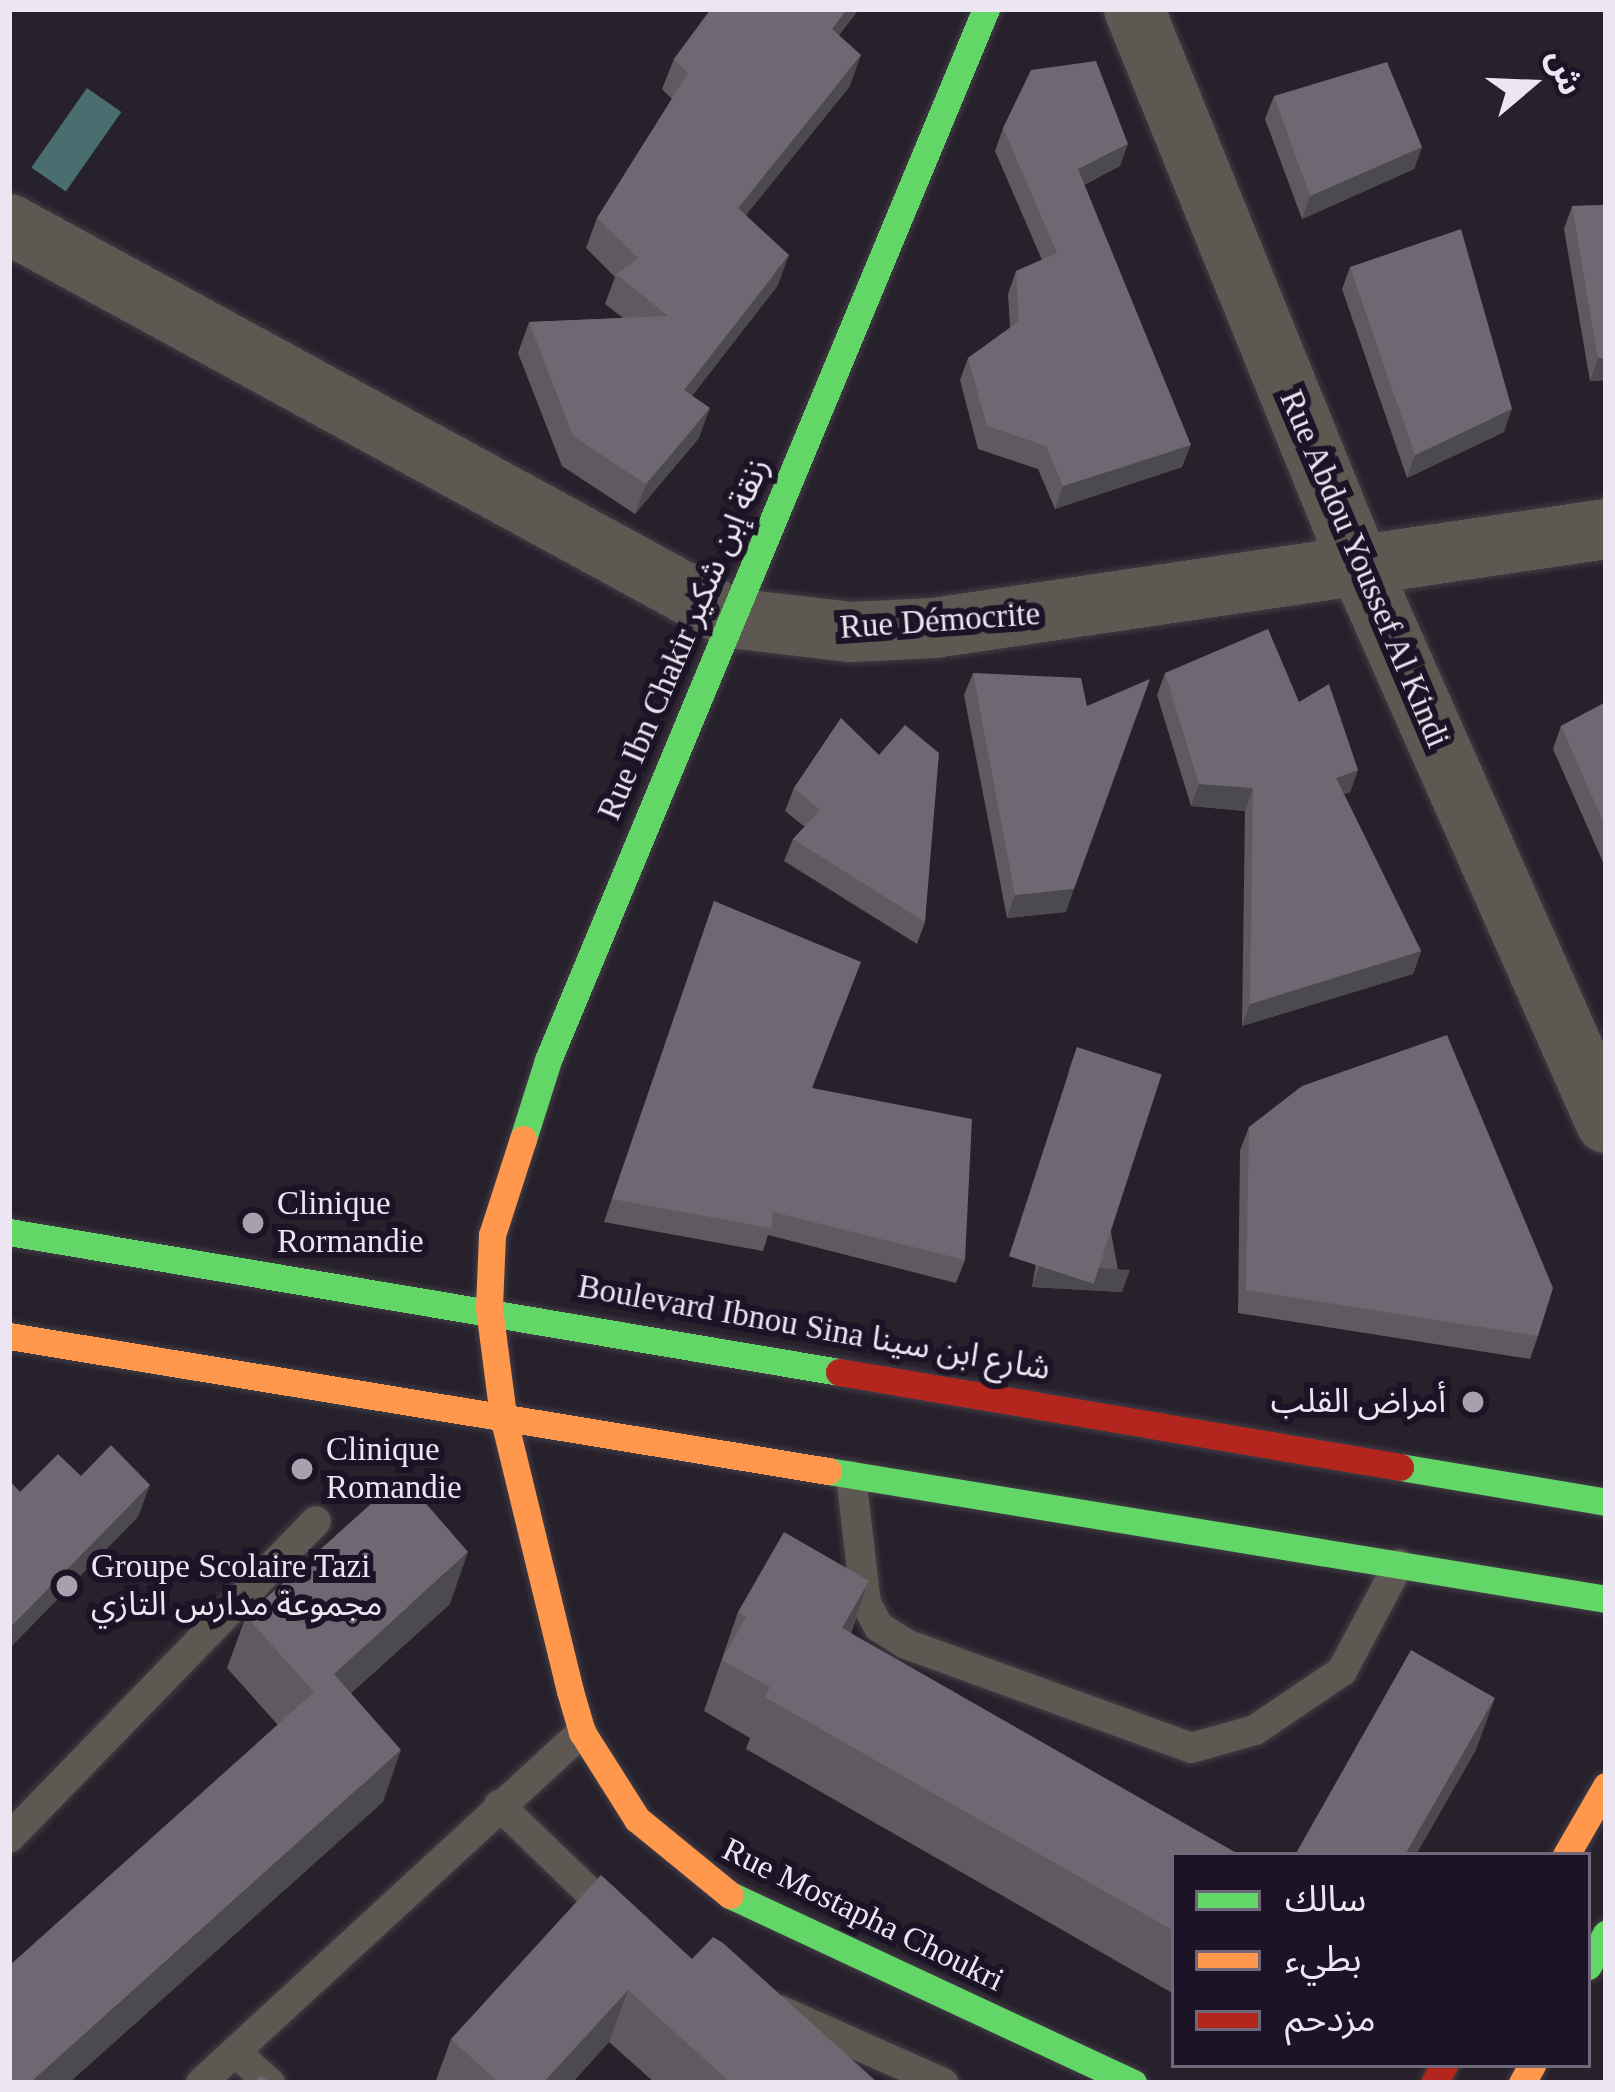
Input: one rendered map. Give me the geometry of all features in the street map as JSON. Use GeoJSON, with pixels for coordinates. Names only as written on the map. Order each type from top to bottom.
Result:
{"type":"FeatureCollection","features":[{"type":"Feature","properties":{"kind":"main road","name":"Rue Ibn Chakir زنقة إبن شكير"},"geometry":{"type":"LineString","coordinates":[[503,1417],[490,1308],[492,1235],[541,1082],[986,9]]}},
{"type":"Feature","properties":{"kind":"main road","name":"Boulevard Ibnou Sina شارع ابن سينا"},"geometry":{"type":"LineString","coordinates":[[9,1232],[490,1308],[1606,1502]]}},
{"type":"Feature","properties":{"kind":"main road"},"geometry":{"type":"LineString","coordinates":[[9,1336],[1606,1599]]}},
{"type":"Feature","properties":{"kind":"main road","name":"Rue Mostapha Choukri"},"geometry":{"type":"LineString","coordinates":[[503,1417],[582,1732],[638,1819],[695,1874],[1133,2083]]}},
{"type":"Feature","properties":{"kind":"main road"},"geometry":{"type":"LineString","coordinates":[[1568,1852],[1606,1786]]}},
{"type":"Feature","properties":{"kind":"main road"},"geometry":{"type":"LineString","coordinates":[[1591,1961],[1606,1934]]}},
{"type":"Feature","properties":{"kind":"street","name":"Rue Abdou Youssef Al Kindi"},"geometry":{"type":"LineString","coordinates":[[1134,9],[1360,567],[1606,1123]]}},
{"type":"Feature","properties":{"kind":"street","name":"Rue Démocrite"},"geometry":{"type":"LineString","coordinates":[[9,224],[731,618],[851,632],[934,628],[1606,529]]}},
{"type":"Feature","properties":{"kind":"lane"},"geometry":{"type":"LineString","coordinates":[[851,1475],[866,1603],[879,1627],[906,1644],[1191,1748],[1255,1730],[1342,1671],[1399,1564]]}},
{"type":"Feature","properties":{"kind":"lane"},"geometry":{"type":"LineString","coordinates":[[9,1838],[316,1521]]}},
{"type":"Feature","properties":{"kind":"lane"},"geometry":{"type":"LineString","coordinates":[[201,2083],[582,1732]]}},
{"type":"Feature","properties":{"kind":"lane"},"geometry":{"type":"LineString","coordinates":[[499,1805],[593,1901],[641,1935]]}},
{"type":"Feature","properties":{"kind":"lane"},"geometry":{"type":"LineString","coordinates":[[749,1997],[944,2083]]}},
{"type":"Feature","properties":{"kind":"lane"},"geometry":{"type":"LineString","coordinates":[[235,2052],[269,2083]]}},
{"type":"Feature","properties":{"kind":"shaded area"},"geometry":{"type":"Polygon","coordinates":[[[87,88],[121,112],[66,192],[31,167],[87,88]]]}},
{"type":"Feature","properties":{"kind":"building"},"geometry":{"type":"Polygon","coordinates":[[[711,9],[847,9],[832,29],[861,55],[738,208],[789,255],[684,390],[710,408],[646,484],[573,436],[529,322],[668,316],[616,274],[638,258],[597,218],[688,73],[674,59],[711,9]]]}},
{"type":"Feature","properties":{"kind":"building"},"geometry":{"type":"Polygon","coordinates":[[[1096,61],[1128,144],[1078,169],[1191,445],[1063,486],[1046,446],[987,426],[968,358],[1019,321],[1016,271],[1057,253],[1003,128],[1031,70],[1096,61]]]}},
{"type":"Feature","properties":{"kind":"building"},"geometry":{"type":"Polygon","coordinates":[[[1387,62],[1422,147],[1310,196],[1274,96],[1387,62]]]}},
{"type":"Feature","properties":{"kind":"building"},"geometry":{"type":"Polygon","coordinates":[[[1606,205],[1606,358],[1598,358],[1572,206],[1606,205]]]}},
{"type":"Feature","properties":{"kind":"building"},"geometry":{"type":"Polygon","coordinates":[[[1461,229],[1512,409],[1415,455],[1350,267],[1461,229]]]}},
{"type":"Feature","properties":{"kind":"building"},"geometry":{"type":"Polygon","coordinates":[[[1268,629],[1299,702],[1329,684],[1358,770],[1336,778],[1421,951],[1250,1004],[1253,788],[1199,784],[1165,673],[1268,629]]]}},
{"type":"Feature","properties":{"kind":"building"},"geometry":{"type":"Polygon","coordinates":[[[973,673],[1081,678],[1087,706],[1150,679],[1074,889],[1015,895],[973,673]]]}},
{"type":"Feature","properties":{"kind":"building"},"geometry":{"type":"Polygon","coordinates":[[[1606,702],[1606,828],[1561,726],[1606,702]]]}},
{"type":"Feature","properties":{"kind":"building"},"geometry":{"type":"Polygon","coordinates":[[[841,718],[879,755],[905,725],[939,753],[925,922],[793,839],[820,810],[794,788],[841,718]]]}},
{"type":"Feature","properties":{"kind":"building"},"geometry":{"type":"Polygon","coordinates":[[[714,901],[861,962],[812,1088],[972,1119],[965,1260],[773,1212],[771,1228],[612,1199],[714,901]]]}},
{"type":"Feature","properties":{"kind":"building"},"geometry":{"type":"Polygon","coordinates":[[[1447,1035],[1553,1288],[1538,1336],[1246,1290],[1249,1127],[1302,1086],[1447,1035]]]}},
{"type":"Feature","properties":{"kind":"building"},"geometry":{"type":"Polygon","coordinates":[[[1077,1047],[1162,1075],[1094,1284],[1009,1256],[1077,1047]]]}},
{"type":"Feature","properties":{"kind":"building"},"geometry":{"type":"Polygon","coordinates":[[[111,1445],[150,1485],[9,1629],[9,1480],[20,1492],[58,1454],[81,1476],[111,1445]]]}},
{"type":"Feature","properties":{"kind":"building"},"geometry":{"type":"Polygon","coordinates":[[[402,1476],[468,1552],[334,1674],[401,1750],[30,2083],[9,2083],[9,1966],[314,1692],[246,1616],[402,1476]]]}},
{"type":"Feature","properties":{"kind":"building"},"geometry":{"type":"Polygon","coordinates":[[[784,1532],[869,1581],[842,1628],[1235,1852],[1171,1852],[1171,1929],[765,1697],[770,1687],[722,1660],[746,1617],[738,1612],[784,1532]]]}},
{"type":"Feature","properties":{"kind":"building"},"geometry":{"type":"Polygon","coordinates":[[[1411,1650],[1495,1698],[1407,1852],[1297,1852],[1411,1650]]]}},
{"type":"Feature","properties":{"kind":"building"},"geometry":{"type":"Polygon","coordinates":[[[601,1875],[692,1959],[713,1937],[723,1943],[878,2083],[731,2083],[628,1990],[543,2083],[499,2083],[451,2039],[601,1875]]]}},
{"type":"Feature","properties":{"kind":"traffic: fast"},"geometry":{"type":"LineString","coordinates":[[523,1139],[548,1060],[986,9]]}},
{"type":"Feature","properties":{"kind":"traffic: fast"},"geometry":{"type":"LineString","coordinates":[[9,1232],[839,1372]]}},
{"type":"Feature","properties":{"kind":"traffic: fast"},"geometry":{"type":"LineString","coordinates":[[1400,1467],[1606,1502]]}},
{"type":"Feature","properties":{"kind":"traffic: fast"},"geometry":{"type":"LineString","coordinates":[[828,1471],[1606,1599]]}},
{"type":"Feature","properties":{"kind":"traffic: fast"},"geometry":{"type":"LineString","coordinates":[[730,1895],[1133,2083]]}},
{"type":"Feature","properties":{"kind":"traffic: fast"},"geometry":{"type":"LineString","coordinates":[[1591,1961],[1606,1934]]}},
{"type":"Feature","properties":{"kind":"traffic: slow"},"geometry":{"type":"LineString","coordinates":[[523,1139],[492,1235],[489,1308],[503,1416],[570,1691],[582,1732],[637,1819],[730,1895]]}},
{"type":"Feature","properties":{"kind":"traffic: slow"},"geometry":{"type":"LineString","coordinates":[[9,1336],[828,1471]]}},
{"type":"Feature","properties":{"kind":"traffic: slow"},"geometry":{"type":"LineString","coordinates":[[1568,1852],[1606,1786]]}},
{"type":"Feature","properties":{"kind":"traffic: slow"},"geometry":{"type":"LineString","coordinates":[[1522,2083],[1530,2068]]}},
{"type":"Feature","properties":{"kind":"traffic: jam"},"geometry":{"type":"LineString","coordinates":[[839,1372],[1400,1467]]}},
{"type":"Feature","properties":{"kind":"traffic: jam"},"geometry":{"type":"LineString","coordinates":[[1434,2083],[1442,2068]]}},
{"type":"Feature","properties":{"kind":"place","name":"Clinique Rormandie"},"geometry":{"type":"Point","coordinates":[253,1223]}},
{"type":"Feature","properties":{"kind":"place","name":"أمراض القلب"},"geometry":{"type":"Point","coordinates":[1473,1402]}},
{"type":"Feature","properties":{"kind":"place","name":"Clinique Romandie"},"geometry":{"type":"Point","coordinates":[302,1469]}},
{"type":"Feature","properties":{"kind":"place","name":"Groupe Scolaire Tazi مجموعة مدارس التازي"},"geometry":{"type":"Point","coordinates":[67,1586]}}]}
